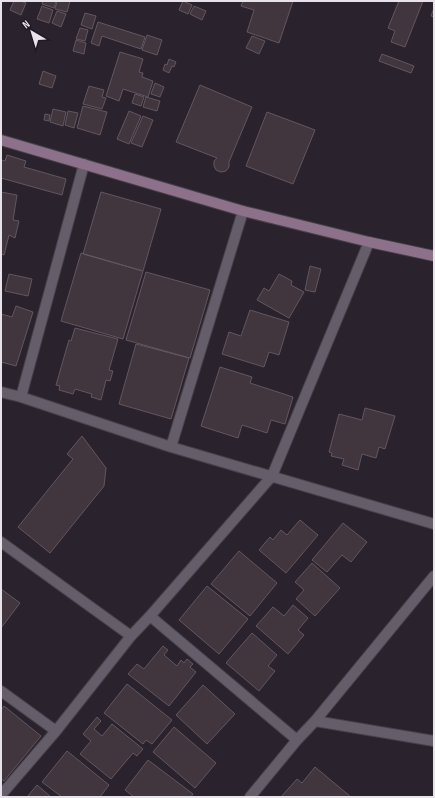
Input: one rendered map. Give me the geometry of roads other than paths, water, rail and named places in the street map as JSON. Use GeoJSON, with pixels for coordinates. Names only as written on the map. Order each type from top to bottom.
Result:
{"type":"FeatureCollection","features":[{"type":"Feature","properties":{"kind":"street"},"geometry":{"type":"LineString","coordinates":[[1,140],[243,211],[369,242],[434,256]]}},
{"type":"Feature","properties":{"kind":"street"},"geometry":{"type":"LineString","coordinates":[[21,397],[84,164]]}},
{"type":"Feature","properties":{"kind":"street"},"geometry":{"type":"LineString","coordinates":[[170,447],[243,211]]}},
{"type":"Feature","properties":{"kind":"street"},"geometry":{"type":"LineString","coordinates":[[1,795],[56,732],[131,636],[272,476],[369,242]]}},
{"type":"Feature","properties":{"kind":"street"},"geometry":{"type":"LineString","coordinates":[[2,394],[21,397],[170,447],[434,524]]}},
{"type":"Feature","properties":{"kind":"street"},"geometry":{"type":"LineString","coordinates":[[1,542],[131,636]]}},
{"type":"Feature","properties":{"kind":"street"},"geometry":{"type":"LineString","coordinates":[[250,797],[297,740],[315,721],[434,576]]}},
{"type":"Feature","properties":{"kind":"street"},"geometry":{"type":"LineString","coordinates":[[150,616],[297,740]]}},
{"type":"Feature","properties":{"kind":"street"},"geometry":{"type":"LineString","coordinates":[[1,691],[56,732]]}},
{"type":"Feature","properties":{"kind":"street"},"geometry":{"type":"LineString","coordinates":[[315,721],[434,742]]}}]}
